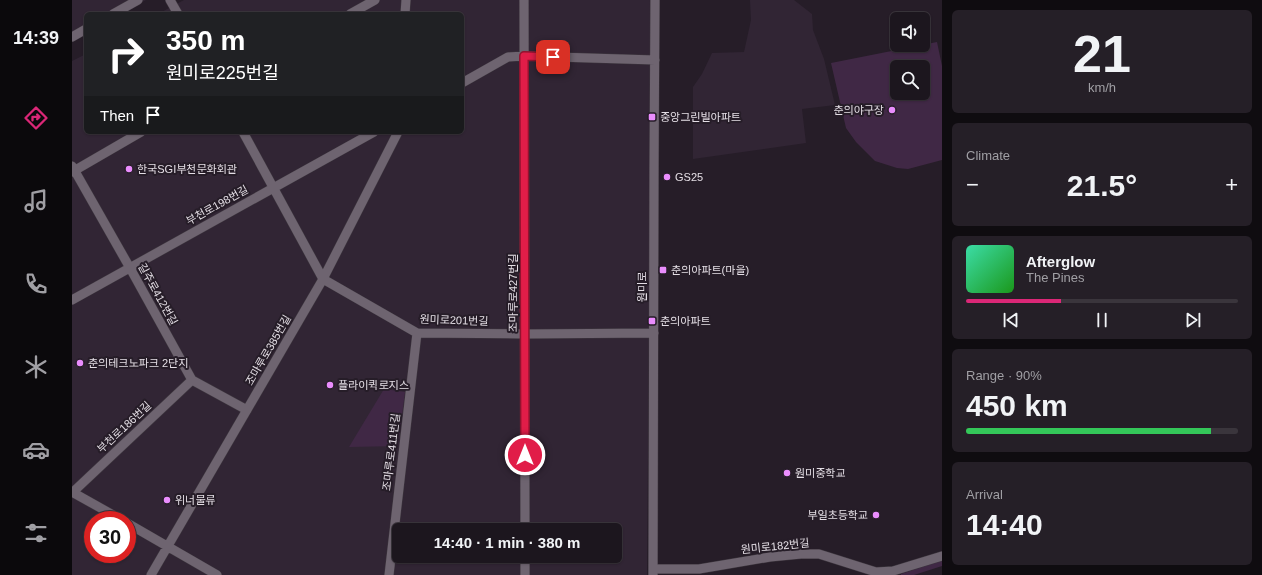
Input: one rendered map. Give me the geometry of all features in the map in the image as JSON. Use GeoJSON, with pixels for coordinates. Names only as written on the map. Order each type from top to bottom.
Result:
{"type":"FeatureCollection","features":[{"type":"Feature","properties":{"kind":"street"},"geometry":{"type":"LineString","coordinates":[[117,12],[138,0]]}},
{"type":"Feature","properties":{"kind":"street"},"geometry":{"type":"LineString","coordinates":[[170,0],[177,12]]}},
{"type":"Feature","properties":{"kind":"street"},"geometry":{"type":"LineString","coordinates":[[354,12],[375,0]]}},
{"type":"Feature","properties":{"kind":"street"},"geometry":{"type":"LineString","coordinates":[[405,12],[406,0]]}},
{"type":"Feature","properties":{"kind":"street","name":"조마루로427번길"},"geometry":{"type":"LineString","coordinates":[[524,0],[525,523]]}},
{"type":"Feature","properties":{"kind":"street","name":"원미로"},"geometry":{"type":"LineString","coordinates":[[653,572],[655,0]]}},
{"type":"Feature","properties":{"kind":"street"},"geometry":{"type":"LineString","coordinates":[[72,37],[84,30]]}},
{"type":"Feature","properties":{"kind":"street"},"geometry":{"type":"LineString","coordinates":[[464,82],[508,57],[524,56],[655,60]]}},
{"type":"Feature","properties":{"kind":"street"},"geometry":{"type":"LineString","coordinates":[[73,169],[137,134]]}},
{"type":"Feature","properties":{"kind":"street"},"geometry":{"type":"LineString","coordinates":[[244,134],[323,279]]}},
{"type":"Feature","properties":{"kind":"street","name":"부천로198번길"},"geometry":{"type":"LineString","coordinates":[[72,300],[370,134]]}},
{"type":"Feature","properties":{"kind":"street","name":"조마루로385번길"},"geometry":{"type":"LineString","coordinates":[[151,575],[323,279],[397,134]]}},
{"type":"Feature","properties":{"kind":"street","name":"길주로412번길"},"geometry":{"type":"LineString","coordinates":[[73,169],[192,380]]}},
{"type":"Feature","properties":{"kind":"street","name":"원미로201번길"},"geometry":{"type":"LineString","coordinates":[[323,279],[417,333],[654,333]]}},
{"type":"Feature","properties":{"kind":"street","name":"조마루로411번길"},"geometry":{"type":"LineString","coordinates":[[389,575],[417,333]]}},
{"type":"Feature","properties":{"kind":"street"},"geometry":{"type":"LineString","coordinates":[[192,380],[247,410]]}},
{"type":"Feature","properties":{"kind":"street","name":"부천로186번길"},"geometry":{"type":"LineString","coordinates":[[106,511],[73,492],[192,380]]}},
{"type":"Feature","properties":{"kind":"street"},"geometry":{"type":"LineString","coordinates":[[136,528],[217,575]]}},
{"type":"Feature","properties":{"kind":"street","name":"원미로182번길"},"geometry":{"type":"LineString","coordinates":[[653,572],[700,572],[770,556],[801,554],[819,554],[876,572],[893,571],[942,556]]}},
{"type":"Feature","properties":{"kind":"street"},"geometry":{"type":"LineString","coordinates":[[525,563],[525,575]]}},
{"type":"Feature","properties":{"kind":"shaded area"},"geometry":{"type":"Polygon","coordinates":[[[72,0],[146,0],[124,12],[84,12],[84,33],[72,39],[72,0]]]}},
{"type":"Feature","properties":{"kind":"shaded area"},"geometry":{"type":"Polygon","coordinates":[[[184,0],[652,0],[647,575],[72,575],[72,61],[84,55],[84,134],[464,134],[464,12],[162,12],[184,0]]]}},
{"type":"Feature","properties":{"kind":"shaded area"},"geometry":{"type":"Polygon","coordinates":[[[750,0],[794,0],[812,14],[813,30],[824,59],[835,105],[802,109],[806,143],[693,159],[693,87],[702,74],[712,53],[744,52],[751,20],[750,0]]]}},
{"type":"Feature","properties":{"kind":"shaded area","name":"춘의야구장"},"geometry":{"type":"Polygon","coordinates":[[[937,42],[942,66],[942,160],[908,169],[897,168],[875,161],[856,142],[846,128],[831,63],[890,51],[930,52],[930,43],[937,42]]]}},
{"type":"Feature","properties":{"kind":"shaded area"},"geometry":{"type":"Polygon","coordinates":[[[384,389],[405,392],[398,446],[349,447],[384,389]]]}},
{"type":"Feature","properties":{"kind":"shaded area"},"geometry":{"type":"Polygon","coordinates":[[[942,560],[942,566],[914,575],[901,575],[901,574],[942,560]]]}},
{"type":"Feature","properties":{"kind":"place","name":"춘의야구장"},"geometry":{"type":"Point","coordinates":[892,110]}},
{"type":"Feature","properties":{"kind":"place","name":"중앙그린빌아파트"},"geometry":{"type":"Point","coordinates":[652,117]}},
{"type":"Feature","properties":{"kind":"place","name":"한국SGI부천문화회관"},"geometry":{"type":"Point","coordinates":[129,169]}},
{"type":"Feature","properties":{"kind":"place","name":"GS25"},"geometry":{"type":"Point","coordinates":[667,177]}},
{"type":"Feature","properties":{"kind":"place","name":"춘의아파트(마을)"},"geometry":{"type":"Point","coordinates":[663,270]}},
{"type":"Feature","properties":{"kind":"place","name":"춘의아파트"},"geometry":{"type":"Point","coordinates":[652,321]}},
{"type":"Feature","properties":{"kind":"place","name":"춘의테크노파크 2단지"},"geometry":{"type":"Point","coordinates":[80,363]}},
{"type":"Feature","properties":{"kind":"place","name":"플라이퀵로지스"},"geometry":{"type":"Point","coordinates":[330,385]}},
{"type":"Feature","properties":{"kind":"place","name":"원미중학교"},"geometry":{"type":"Point","coordinates":[787,473]}},
{"type":"Feature","properties":{"kind":"place","name":"위너물류"},"geometry":{"type":"Point","coordinates":[167,500]}},
{"type":"Feature","properties":{"kind":"place","name":"부일초등학교"},"geometry":{"type":"Point","coordinates":[876,515]}},
{"type":"Feature","properties":{"kind":"route"},"geometry":{"type":"LineString","coordinates":[[525,455],[524,56],[553,57]]}}]}
